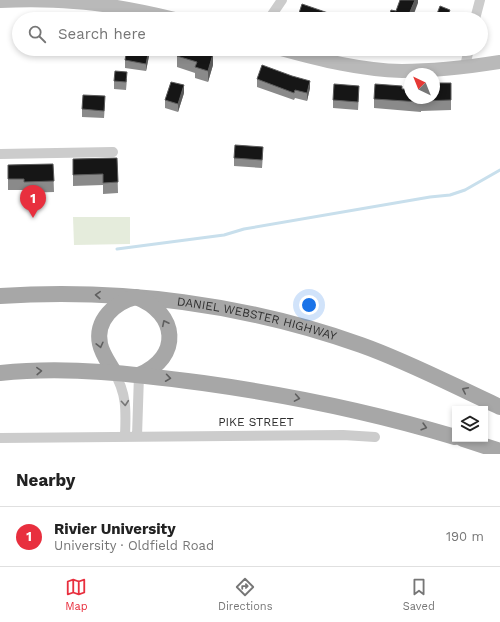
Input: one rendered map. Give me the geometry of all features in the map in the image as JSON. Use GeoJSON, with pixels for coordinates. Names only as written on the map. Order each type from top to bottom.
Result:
{"type":"FeatureCollection","features":[{"type":"Feature","properties":{"kind":"main road","name":"DANIEL WEBSTER HIGHWAY"},"geometry":{"type":"LineString","coordinates":[[0,296],[72,294],[136,297],[201,305],[237,312],[291,324],[362,346],[409,364],[500,407]]}},
{"type":"Feature","properties":{"kind":"main road"},"geometry":{"type":"LineString","coordinates":[[114,372],[104,355],[100,344],[100,326],[113,308],[128,299],[136,297],[148,303],[160,314],[166,323],[170,339],[168,349],[163,358],[150,369],[139,375]]}},
{"type":"Feature","properties":{"kind":"main road"},"geometry":{"type":"LineString","coordinates":[[0,373],[49,370],[114,372],[255,390],[324,403],[396,420],[452,436]]}},
{"type":"Feature","properties":{"kind":"main road"},"geometry":{"type":"LineString","coordinates":[[472,442],[500,452]]}},
{"type":"Feature","properties":{"kind":"street"},"geometry":{"type":"LineString","coordinates":[[0,1],[54,0],[127,8],[144,12]]}},
{"type":"Feature","properties":{"kind":"street"},"geometry":{"type":"LineString","coordinates":[[274,12],[282,0]]}},
{"type":"Feature","properties":{"kind":"street"},"geometry":{"type":"LineString","coordinates":[[477,12],[480,0]]}},
{"type":"Feature","properties":{"kind":"street"},"geometry":{"type":"LineString","coordinates":[[307,56],[326,61],[376,69],[422,71],[500,62]]}},
{"type":"Feature","properties":{"kind":"street"},"geometry":{"type":"LineString","coordinates":[[465,66],[467,56]]}},
{"type":"Feature","properties":{"kind":"street"},"geometry":{"type":"LineString","coordinates":[[0,154],[113,152]]}},
{"type":"Feature","properties":{"kind":"street"},"geometry":{"type":"LineString","coordinates":[[114,372],[125,397],[125,436]]}},
{"type":"Feature","properties":{"kind":"street"},"geometry":{"type":"LineString","coordinates":[[137,436],[139,375]]}},
{"type":"Feature","properties":{"kind":"street","name":"PIKE STREET"},"geometry":{"type":"LineString","coordinates":[[0,438],[343,434],[375,437]]}},
{"type":"Feature","properties":{"kind":"green space"},"geometry":{"type":"Polygon","coordinates":[[[73,217],[130,217],[130,244],[74,245],[73,217]]]}},
{"type":"Feature","properties":{"kind":"building"},"geometry":{"type":"Polygon","coordinates":[[[400,0],[415,0],[410,12],[390,12],[391,10],[396,11],[400,0]]]}},
{"type":"Feature","properties":{"kind":"building"},"geometry":{"type":"Polygon","coordinates":[[[302,4],[325,12],[299,12],[302,4]]]}},
{"type":"Feature","properties":{"kind":"building"},"geometry":{"type":"Polygon","coordinates":[[[440,6],[450,10],[449,12],[438,12],[440,6]]]}},
{"type":"Feature","properties":{"kind":"building"},"geometry":{"type":"Polygon","coordinates":[[[126,56],[148,56],[146,64],[125,60],[126,56]]]}},
{"type":"Feature","properties":{"kind":"building"},"geometry":{"type":"Polygon","coordinates":[[[177,56],[212,56],[208,71],[195,67],[197,62],[177,56]]]}},
{"type":"Feature","properties":{"kind":"building"},"geometry":{"type":"Polygon","coordinates":[[[262,65],[310,81],[307,93],[295,90],[294,93],[257,79],[262,65]]]}},
{"type":"Feature","properties":{"kind":"building"},"geometry":{"type":"Polygon","coordinates":[[[115,71],[127,72],[126,82],[114,81],[115,71]]]}},
{"type":"Feature","properties":{"kind":"building"},"geometry":{"type":"Polygon","coordinates":[[[171,82],[184,85],[178,104],[165,100],[171,82]]]}},
{"type":"Feature","properties":{"kind":"building"},"geometry":{"type":"Polygon","coordinates":[[[440,83],[451,83],[451,100],[440,100],[440,83]]]}},
{"type":"Feature","properties":{"kind":"building"},"geometry":{"type":"Polygon","coordinates":[[[334,84],[359,86],[358,102],[333,100],[334,84]]]}},
{"type":"Feature","properties":{"kind":"building"},"geometry":{"type":"Polygon","coordinates":[[[375,84],[402,86],[402,89],[404,89],[404,101],[374,99],[375,84]]]}},
{"type":"Feature","properties":{"kind":"building"},"geometry":{"type":"Polygon","coordinates":[[[83,95],[105,96],[104,111],[82,109],[83,95]]]}},
{"type":"Feature","properties":{"kind":"building"},"geometry":{"type":"Polygon","coordinates":[[[235,145],[263,147],[262,160],[234,158],[235,145]]]}},
{"type":"Feature","properties":{"kind":"building"},"geometry":{"type":"Polygon","coordinates":[[[117,158],[118,182],[103,183],[103,174],[73,175],[73,159],[117,158]]]}},
{"type":"Feature","properties":{"kind":"building"},"geometry":{"type":"Polygon","coordinates":[[[53,164],[54,181],[24,182],[24,179],[8,179],[8,165],[53,164]]]}},
{"type":"Feature","properties":{"kind":"waterway"},"geometry":{"type":"LineString","coordinates":[[117,249],[224,235],[244,229],[430,197],[450,195],[465,190],[500,170]]}},
{"type":"Feature","properties":{"kind":"place","name":"Rivier University"},"geometry":{"type":"Point","coordinates":[33,218]}}]}
